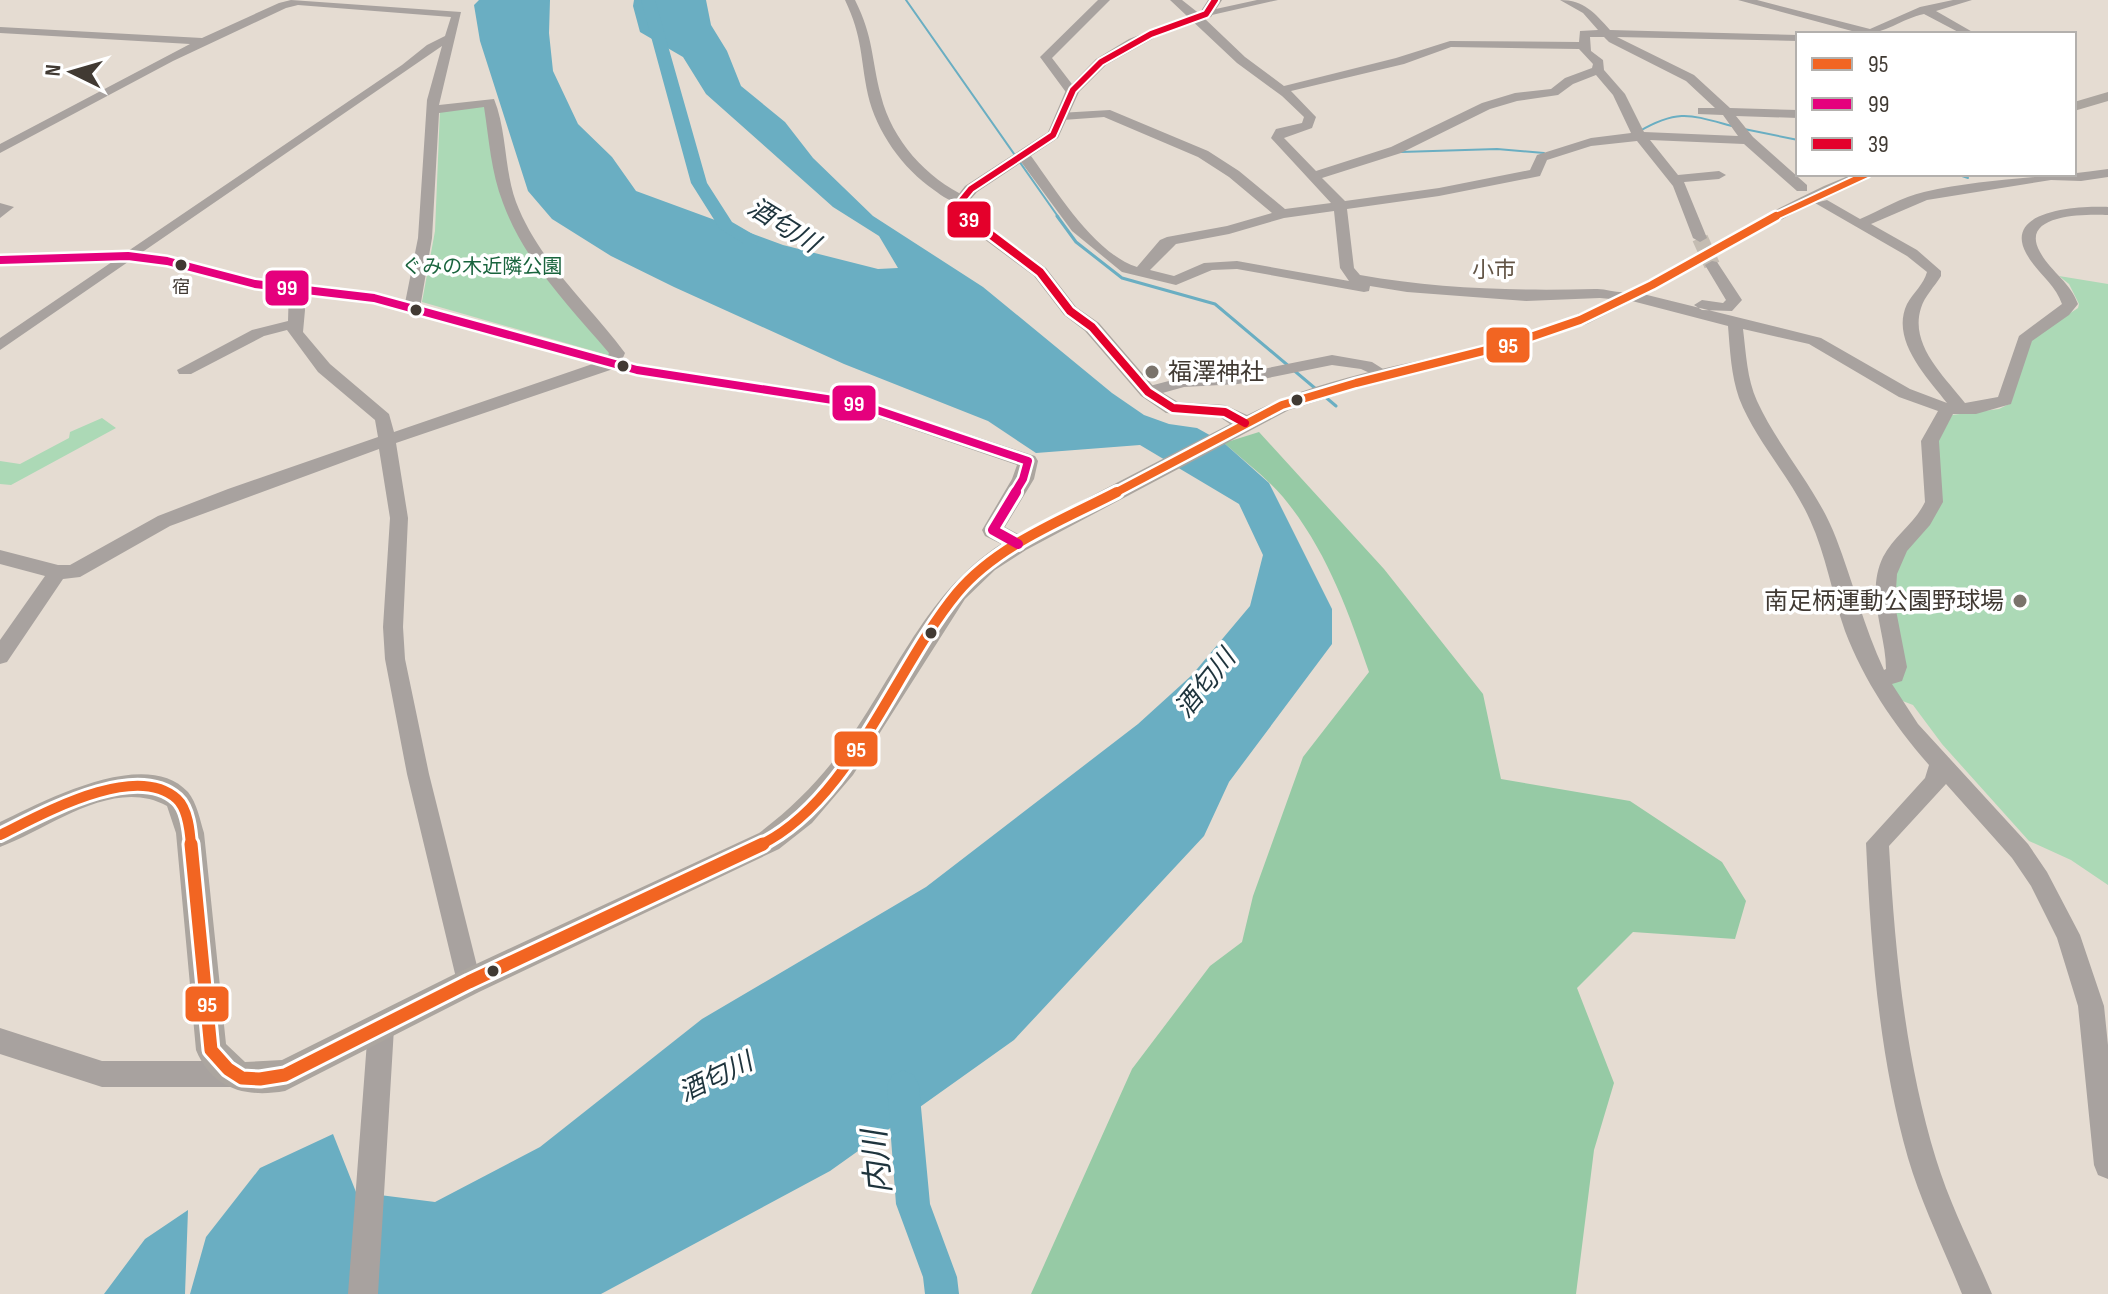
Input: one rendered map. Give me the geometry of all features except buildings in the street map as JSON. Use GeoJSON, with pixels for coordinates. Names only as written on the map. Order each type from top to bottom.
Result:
{"type":"FeatureCollection","features":[{"type":"Feature","properties":{"kind":"main road"},"geometry":{"type":"LineString","coordinates":[[1215,0],[1203,15],[1124,45],[1108,55],[1072,92],[1061,125],[1053,135],[971,189],[962,200],[962,207],[967,218],[1040,272],[1070,311],[1092,327],[1148,392],[1173,408],[1225,412],[1236,428]]}},
{"type":"Feature","properties":{"kind":"main road"},"geometry":{"type":"LineString","coordinates":[[2076,105],[2108,96]]}},
{"type":"Feature","properties":{"kind":"main road"},"geometry":{"type":"LineString","coordinates":[[0,835],[77,798],[107,790],[138,786],[158,789],[176,798],[184,810],[190,833],[211,1050],[231,1074],[256,1081],[285,1075],[469,982],[769,841],[803,815],[844,767],[957,593],[987,564],[1018,544],[1236,428],[1320,392],[1541,336],[1628,297],[1728,239],[1835,185],[1861,176]]}},
{"type":"Feature","properties":{"kind":"main road"},"geometry":{"type":"LineString","coordinates":[[0,260],[128,256],[167,261],[255,284],[374,298],[612,363],[859,404],[1028,461],[1026,474],[997,517],[993,530],[1018,544]]}},
{"type":"Feature","properties":{"kind":"street"},"geometry":{"type":"LineString","coordinates":[[850,0],[868,46],[875,97],[894,140],[922,173],[948,194],[962,200]]}},
{"type":"Feature","properties":{"kind":"street"},"geometry":{"type":"LineString","coordinates":[[1072,92],[1046,57],[1066,43],[1082,18],[1105,0]]}},
{"type":"Feature","properties":{"kind":"street"},"geometry":{"type":"LineString","coordinates":[[1175,0],[1203,15],[1243,61],[1282,90],[1311,120],[1308,125],[1281,132],[1277,138],[1340,204],[1349,274],[1364,283],[1526,296],[1600,293],[1727,308],[1734,300],[1712,265]]}},
{"type":"Feature","properties":{"kind":"street"},"geometry":{"type":"LineString","coordinates":[[1203,15],[1273,0]]}},
{"type":"Feature","properties":{"kind":"street"},"geometry":{"type":"LineString","coordinates":[[1565,0],[1587,11],[1613,40],[1690,78],[1727,112],[1748,140],[1802,188]]}},
{"type":"Feature","properties":{"kind":"street"},"geometry":{"type":"LineString","coordinates":[[1743,0],[1826,19],[1866,32]]}},
{"type":"Feature","properties":{"kind":"street"},"geometry":{"type":"LineString","coordinates":[[1875,32],[1925,5],[1967,0]]}},
{"type":"Feature","properties":{"kind":"street"},"geometry":{"type":"LineString","coordinates":[[0,149],[203,41],[283,5],[298,2],[457,14],[427,109],[425,238],[406,306]]}},
{"type":"Feature","properties":{"kind":"street"},"geometry":{"type":"LineString","coordinates":[[1925,5],[1967,32]]}},
{"type":"Feature","properties":{"kind":"street"},"geometry":{"type":"LineString","coordinates":[[0,30],[203,41]]}},
{"type":"Feature","properties":{"kind":"street"},"geometry":{"type":"LineString","coordinates":[[1700,238],[1675,179],[1631,125],[1619,94],[1598,70],[1599,63],[1587,55],[1584,33],[1796,38]]}},
{"type":"Feature","properties":{"kind":"street"},"geometry":{"type":"LineString","coordinates":[[0,345],[406,68],[431,47],[450,38]]}},
{"type":"Feature","properties":{"kind":"street"},"geometry":{"type":"LineString","coordinates":[[1282,90],[1400,61],[1450,44],[1584,46]]}},
{"type":"Feature","properties":{"kind":"street"},"geometry":{"type":"LineString","coordinates":[[1314,176],[1396,150],[1486,106],[1515,97],[1554,92],[1569,81],[1598,70]]}},
{"type":"Feature","properties":{"kind":"street"},"geometry":{"type":"LineString","coordinates":[[0,557],[58,572],[73,572],[164,521],[388,438],[612,363],[617,353],[534,249],[511,206],[499,161],[490,102],[427,109]]}},
{"type":"Feature","properties":{"kind":"street"},"geometry":{"type":"LineString","coordinates":[[1702,111],[1796,114]]}},
{"type":"Feature","properties":{"kind":"street"},"geometry":{"type":"LineString","coordinates":[[1063,116],[1106,113],[1203,154],[1234,174],[1282,214]]}},
{"type":"Feature","properties":{"kind":"street"},"geometry":{"type":"LineString","coordinates":[[1142,271],[1165,243],[1172,240],[1229,230],[1282,214],[1493,183],[1535,173],[1542,158],[1549,154],[1640,135],[1748,140]]}},
{"type":"Feature","properties":{"kind":"street"},"geometry":{"type":"LineString","coordinates":[[1016,160],[1093,244],[1118,264],[1176,281],[1209,266],[1237,265],[1355,287],[1394,291],[1407,288]]}},
{"type":"Feature","properties":{"kind":"street"},"geometry":{"type":"LineString","coordinates":[[1860,224],[1924,196],[1941,192],[2051,176],[2081,177],[2108,173]]}},
{"type":"Feature","properties":{"kind":"street"},"geometry":{"type":"LineString","coordinates":[[1675,179],[1719,175]]}},
{"type":"Feature","properties":{"kind":"street"},"geometry":{"type":"LineString","coordinates":[[1822,203],[1912,253],[1934,271],[1934,276],[1914,307],[1910,322],[1914,341],[1954,409]]}},
{"type":"Feature","properties":{"kind":"street"},"geometry":{"type":"LineString","coordinates":[[0,207],[7,207],[0,214]]}},
{"type":"Feature","properties":{"kind":"street"},"geometry":{"type":"LineString","coordinates":[[1628,297],[1818,342],[1892,387],[1927,403],[1954,409],[1989,407],[2005,400],[2025,339],[2064,312],[2070,304],[2063,285],[2033,253],[2027,243],[2028,236],[2045,218],[2060,212],[2108,211]]}},
{"type":"Feature","properties":{"kind":"street"},"geometry":{"type":"LineString","coordinates":[[294,290],[297,310],[295,333],[324,368],[383,418],[399,518],[393,627],[395,659],[418,774],[469,982]]}},
{"type":"Feature","properties":{"kind":"street"},"geometry":{"type":"LineString","coordinates":[[1735,323],[1739,363],[1748,399],[1777,451],[1806,492],[1827,538],[1855,630],[1878,680],[1911,730],[2020,851],[2068,935],[2091,1006],[2108,1165]]}},
{"type":"Feature","properties":{"kind":"street"},"geometry":{"type":"LineString","coordinates":[[185,370],[258,333],[294,324]]}},
{"type":"Feature","properties":{"kind":"street"},"geometry":{"type":"LineString","coordinates":[[1148,392],[1185,382],[1245,378],[1309,361],[1355,361],[1383,374]]}},
{"type":"Feature","properties":{"kind":"street"},"geometry":{"type":"LineString","coordinates":[[1878,680],[1895,675],[1897,667],[1886,610],[1888,570],[1900,546],[1931,511],[1934,502],[1930,441],[1954,409]]}},
{"type":"Feature","properties":{"kind":"street"},"geometry":{"type":"LineString","coordinates":[[0,656],[58,572]]}},
{"type":"Feature","properties":{"kind":"street"},"geometry":{"type":"LineString","coordinates":[[1941,760],[1935,783],[1877,843],[1879,878],[1894,1022],[1906,1091],[1923,1160],[1977,1294]]}},
{"type":"Feature","properties":{"kind":"street"},"geometry":{"type":"LineString","coordinates":[[363,1294],[381,1028]]}},
{"type":"Feature","properties":{"kind":"street"},"geometry":{"type":"LineString","coordinates":[[0,1041],[102,1074],[231,1074]]}},
{"type":"Feature","properties":{"kind":"green space","name":"ぐみの木近隣公園"},"geometry":{"type":"Polygon","coordinates":[[[487,105],[510,213],[615,354],[611,356],[422,302],[435,231],[440,110],[487,105]]]}},
{"type":"Feature","properties":{"kind":"green space"},"geometry":{"type":"Polygon","coordinates":[[[2059,276],[2108,284],[2108,885],[2071,860],[2029,841],[1942,744],[1913,705],[1900,700],[1891,687],[1889,591],[1896,558],[1935,513],[1933,451],[1952,415],[1999,409],[2011,403],[2027,348],[2034,337],[2078,308],[2069,284],[2059,276]]]}},
{"type":"Feature","properties":{"kind":"green space"},"geometry":{"type":"Polygon","coordinates":[[[102,418],[116,428],[11,485],[0,484],[0,461],[20,464],[69,438],[70,432],[102,418]]]}},
{"type":"Feature","properties":{"kind":"green space"},"geometry":{"type":"Polygon","coordinates":[[[1259,432],[1384,569],[1483,694],[1501,779],[1630,801],[1722,862],[1746,901],[1735,939],[1633,932],[1577,988],[1614,1083],[1594,1150],[1576,1294],[1031,1294],[1132,1069],[1210,966],[1242,942],[1253,896],[1303,757],[1369,672],[1344,603],[1312,538],[1276,490],[1224,443],[1259,432]]]}},
{"type":"Feature","properties":{"kind":"water"},"geometry":{"type":"Polygon","coordinates":[[[479,0],[550,0],[553,71],[578,124],[612,157],[636,191],[783,245],[878,269],[898,268],[879,236],[833,207],[706,94],[683,57],[640,32],[634,0],[706,0],[711,25],[727,51],[741,86],[785,122],[813,158],[873,216],[983,287],[1112,393],[1144,415],[1169,424],[1197,428],[1224,443],[1269,483],[1332,609],[1332,644],[1229,782],[1204,836],[1014,1040],[830,1171],[601,1294],[190,1294],[206,1237],[260,1168],[333,1134],[356,1192],[435,1202],[540,1147],[702,1019],[926,887],[1138,724],[1192,675],[1250,606],[1263,555],[1239,504],[1140,445],[1036,453],[988,421],[844,364],[674,287],[611,256],[552,219],[528,191],[480,41],[474,5],[479,0]]]}},
{"type":"Feature","properties":{"kind":"water"},"geometry":{"type":"Polygon","coordinates":[[[188,1210],[185,1294],[104,1294],[145,1239],[188,1210]]]}},
{"type":"Feature","properties":{"kind":"waterway","name":"酒匂川"},"geometry":{"type":"LineString","coordinates":[[648,0],[699,183],[726,225],[750,240]]}},
{"type":"Feature","properties":{"kind":"waterway"},"geometry":{"type":"LineString","coordinates":[[906,0],[1059,218]]}},
{"type":"Feature","properties":{"kind":"waterway"},"geometry":{"type":"LineString","coordinates":[[1638,132],[1664,119],[1685,116],[1735,127]]}},
{"type":"Feature","properties":{"kind":"waterway"},"geometry":{"type":"LineString","coordinates":[[1744,129],[1796,140]]}},
{"type":"Feature","properties":{"kind":"waterway"},"geometry":{"type":"LineString","coordinates":[[1401,152],[1497,149],[1544,153]]}},
{"type":"Feature","properties":{"kind":"waterway"},"geometry":{"type":"LineString","coordinates":[[1962,176],[1968,178]]}},
{"type":"Feature","properties":{"kind":"waterway"},"geometry":{"type":"LineString","coordinates":[[1057,216],[1076,242],[1122,278],[1215,304],[1316,389]]}},
{"type":"Feature","properties":{"kind":"waterway"},"geometry":{"type":"LineString","coordinates":[[1323,395],[1336,406]]}},
{"type":"Feature","properties":{"kind":"waterway","name":"内川"},"geometry":{"type":"LineString","coordinates":[[903,1086],[913,1204],[940,1277],[942,1294]]}},
{"type":"Feature","properties":{"kind":"tunnel"},"geometry":{"type":"LineString","coordinates":[[1700,238],[1712,265]]}},
{"type":"Feature","properties":{"kind":"transit line","name":"39"},"geometry":{"type":"LineString","coordinates":[[1215,0],[1206,14],[1151,34],[1101,62],[1073,90],[1053,135],[971,189],[962,200],[967,218],[1040,272],[1070,311],[1092,327],[1148,392],[1173,408],[1225,412],[1245,423]]}},
{"type":"Feature","properties":{"kind":"transit line","name":"95"},"geometry":{"type":"LineString","coordinates":[[0,835],[63,805],[113,788],[159,788],[176,798],[184,810],[190,833],[211,1050],[228,1069],[242,1078],[285,1075],[469,982],[769,841],[803,815],[844,767],[957,593],[987,564],[1018,544],[1282,405],[1507,345],[1580,320],[1652,285],[1757,225],[1862,176]]}},
{"type":"Feature","properties":{"kind":"transit line","name":"99"},"geometry":{"type":"LineString","coordinates":[[0,260],[128,256],[167,261],[255,284],[374,298],[637,370],[859,404],[1028,461],[1023,479],[993,530],[1018,544]]}},
{"type":"Feature","properties":{"kind":"place","name":"宿"},"geometry":{"type":"Point","coordinates":[181,265]}},
{"type":"Feature","properties":{"kind":"place","name":"福澤神社"},"geometry":{"type":"Point","coordinates":[1152,372]}},
{"type":"Feature","properties":{"kind":"place","name":"南足柄運動公園野球場"},"geometry":{"type":"Point","coordinates":[2020,601]}},
{"type":"Feature","properties":{"kind":"district","name":"小市"},"geometry":{"type":"Point","coordinates":[1494,270]}}]}
